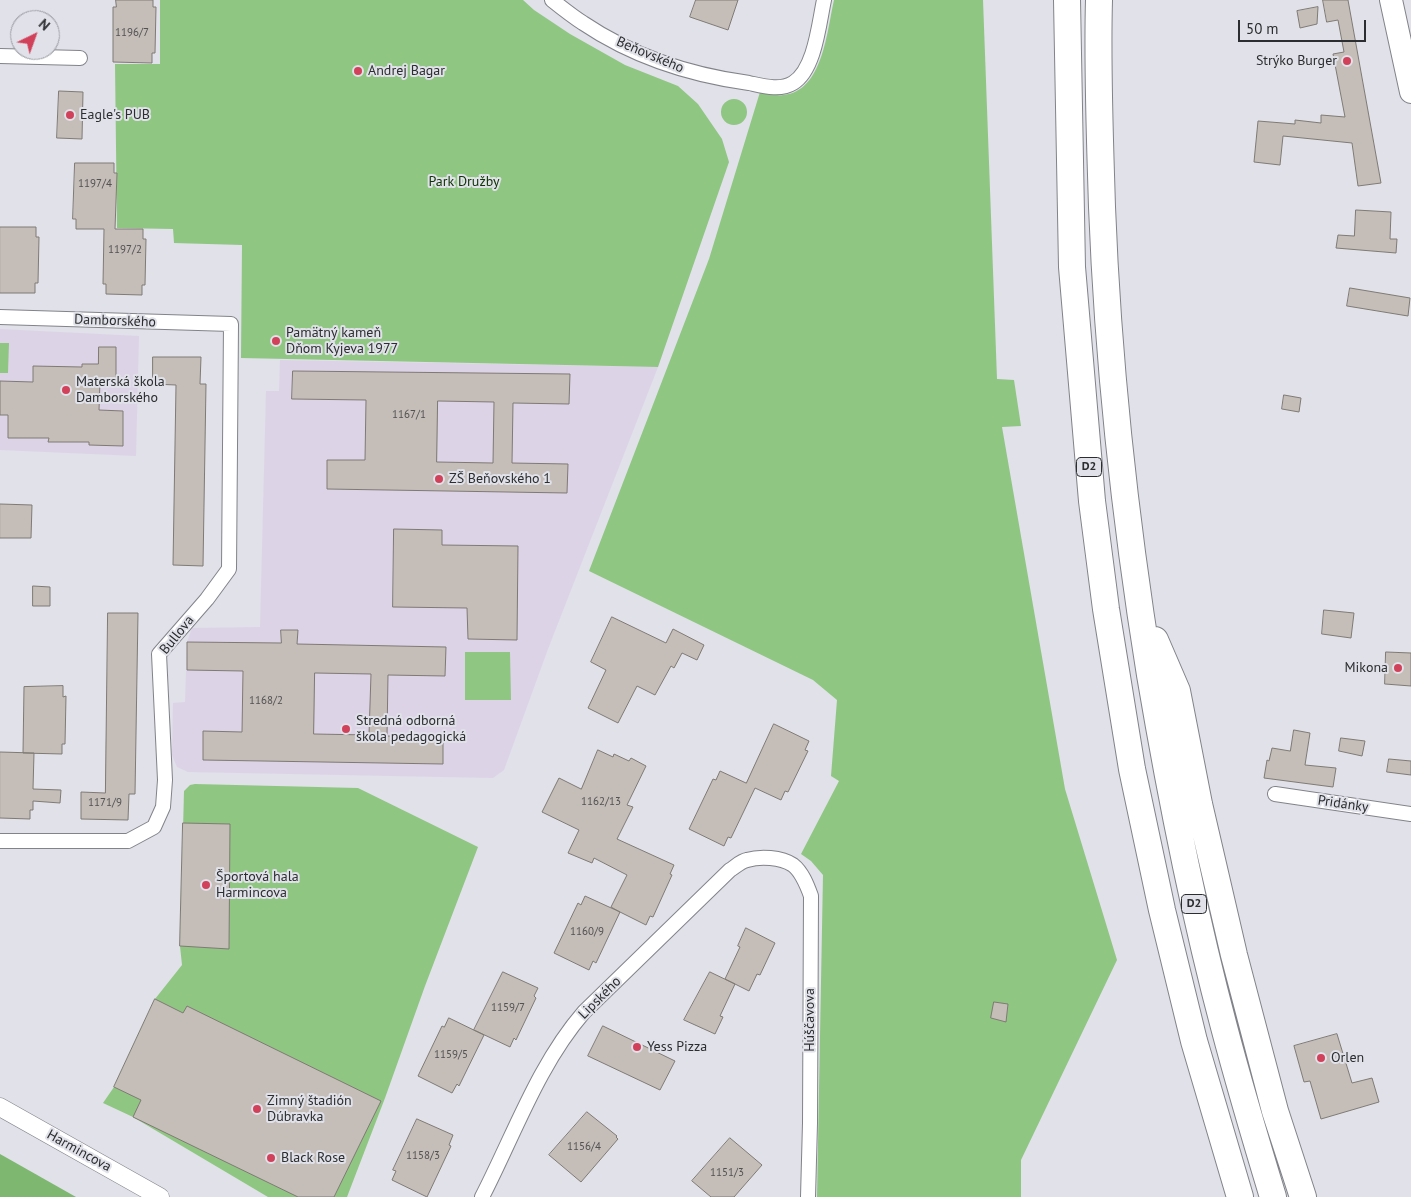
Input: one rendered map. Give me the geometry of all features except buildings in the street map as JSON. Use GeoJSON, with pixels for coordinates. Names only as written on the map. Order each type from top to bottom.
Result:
{"type":"FeatureCollection","features":[{"type":"Feature","properties":{"kind":"highway","name":"D2"},"geometry":{"type":"LineString","coordinates":[[1099,0],[1100,144],[1105,276],[1113,389],[1139,605],[1164,760],[1194,905],[1224,1027],[1273,1197]]}},
{"type":"Feature","properties":{"kind":"highway","name":"D2"},"geometry":{"type":"LineString","coordinates":[[1065,6],[1072,267],[1092,501],[1106,609],[1132,769],[1162,910],[1194,1040],[1240,1197]]}},
{"type":"Feature","properties":{"kind":"highway"},"geometry":{"type":"LineString","coordinates":[[1139,605],[1177,691],[1234,955],[1275,1111],[1303,1197]]}},
{"type":"Feature","properties":{"kind":"main road"},"geometry":{"type":"LineString","coordinates":[[1392,0],[1411,92]]}},
{"type":"Feature","properties":{"kind":"street","name":"Beňovského"},"geometry":{"type":"LineString","coordinates":[[552,0],[583,23],[634,51],[686,71],[726,80],[778,88],[793,83],[804,73],[811,57],[824,0]]}},
{"type":"Feature","properties":{"kind":"street"},"geometry":{"type":"LineString","coordinates":[[0,56],[80,58]]}},
{"type":"Feature","properties":{"kind":"street","name":"Damborského"},"geometry":{"type":"LineString","coordinates":[[0,317],[231,324]]}},
{"type":"Feature","properties":{"kind":"street","name":"Bullova"},"geometry":{"type":"LineString","coordinates":[[0,842],[128,841],[154,827],[163,807],[165,780],[159,654],[207,599],[228,569],[231,324]]}},
{"type":"Feature","properties":{"kind":"street","name":"Pridánky"},"geometry":{"type":"LineString","coordinates":[[1275,794],[1411,814]]}},
{"type":"Feature","properties":{"kind":"street","name":"Lipského"},"geometry":{"type":"LineString","coordinates":[[482,1197],[550,1058],[584,1012],[730,870],[745,860],[760,858],[777,859]]}},
{"type":"Feature","properties":{"kind":"street","name":"Húščavova"},"geometry":{"type":"LineString","coordinates":[[777,859],[794,866],[806,881],[811,896],[808,1197]]}},
{"type":"Feature","properties":{"kind":"street","name":"Harmincova"},"geometry":{"type":"LineString","coordinates":[[0,1107],[161,1196]]}},
{"type":"Feature","properties":{"kind":"shaded area"},"geometry":{"type":"Polygon","coordinates":[[[0,329],[139,336],[136,456],[0,450],[0,329]]]}},
{"type":"Feature","properties":{"kind":"shaded area","name":"ZŠ Beňovského 1"},"geometry":{"type":"Polygon","coordinates":[[[280,360],[658,367],[548,649],[504,770],[493,778],[188,772],[177,767],[172,755],[173,703],[185,702],[187,642],[192,628],[260,627],[266,391],[279,391],[280,360]]]}},
{"type":"Feature","properties":{"kind":"green space","name":"Park Družby"},"geometry":{"type":"Polygon","coordinates":[[[160,0],[523,0],[534,10],[570,34],[625,65],[678,86],[698,104],[722,139],[729,162],[658,367],[241,358],[242,245],[174,243],[173,229],[117,228],[115,64],[160,64],[160,0]]]}},
{"type":"Feature","properties":{"kind":"green space"},"geometry":{"type":"Polygon","coordinates":[[[834,0],[983,0],[997,379],[1014,380],[1021,426],[1002,427],[1065,789],[1117,960],[1021,1160],[1021,1197],[817,1197],[823,875],[811,861],[801,854],[839,781],[831,776],[837,700],[813,680],[589,571],[709,259],[760,92],[783,95],[796,91],[807,83],[815,72],[821,58],[834,0]]]}},
{"type":"Feature","properties":{"kind":"green space"},"geometry":{"type":"Polygon","coordinates":[[[734,99],[743,103],[747,112],[743,121],[734,125],[725,121],[721,112],[725,103],[734,99]]]}},
{"type":"Feature","properties":{"kind":"green space"},"geometry":{"type":"Polygon","coordinates":[[[0,343],[9,343],[8,373],[0,373],[0,343]]]}},
{"type":"Feature","properties":{"kind":"green space"},"geometry":{"type":"Polygon","coordinates":[[[465,652],[510,652],[511,700],[465,700],[465,652]]]}},
{"type":"Feature","properties":{"kind":"green space"},"geometry":{"type":"Polygon","coordinates":[[[190,785],[358,788],[478,847],[347,1197],[268,1197],[133,1117],[103,1103],[114,1087],[155,999],[182,965],[180,946],[184,791],[190,785]]]}},
{"type":"Feature","properties":{"kind":"green space"},"geometry":{"type":"Polygon","coordinates":[[[0,1154],[76,1197],[0,1197],[0,1154]]]}},
{"type":"Feature","properties":{"kind":"place","name":"Strýko Burger"},"geometry":{"type":"Point","coordinates":[1347,61]}},
{"type":"Feature","properties":{"kind":"place","name":"Andrej Bagar"},"geometry":{"type":"Point","coordinates":[358,71]}},
{"type":"Feature","properties":{"kind":"place","name":"Eagle's PUB"},"geometry":{"type":"Point","coordinates":[70,115]}},
{"type":"Feature","properties":{"kind":"place","name":"Pamätný kameň Dňom Kyjeva 1977"},"geometry":{"type":"Point","coordinates":[276,341]}},
{"type":"Feature","properties":{"kind":"place","name":"Materská škola Damborského"},"geometry":{"type":"Point","coordinates":[66,390]}},
{"type":"Feature","properties":{"kind":"place","name":"ZŠ Beňovského 1"},"geometry":{"type":"Point","coordinates":[439,479]}},
{"type":"Feature","properties":{"kind":"place","name":"Mikona"},"geometry":{"type":"Point","coordinates":[1398,668]}},
{"type":"Feature","properties":{"kind":"place","name":"Stredná odborná škola pedagogická"},"geometry":{"type":"Point","coordinates":[346,729]}},
{"type":"Feature","properties":{"kind":"place","name":"Športová hala Harmincova"},"geometry":{"type":"Point","coordinates":[206,885]}},
{"type":"Feature","properties":{"kind":"place","name":"Yess Pizza"},"geometry":{"type":"Point","coordinates":[637,1047]}},
{"type":"Feature","properties":{"kind":"place","name":"Orlen"},"geometry":{"type":"Point","coordinates":[1321,1058]}},
{"type":"Feature","properties":{"kind":"place","name":"Zimný štadión Dúbravka"},"geometry":{"type":"Point","coordinates":[257,1109]}},
{"type":"Feature","properties":{"kind":"place","name":"Black Rose"},"geometry":{"type":"Point","coordinates":[271,1158]}}]}
